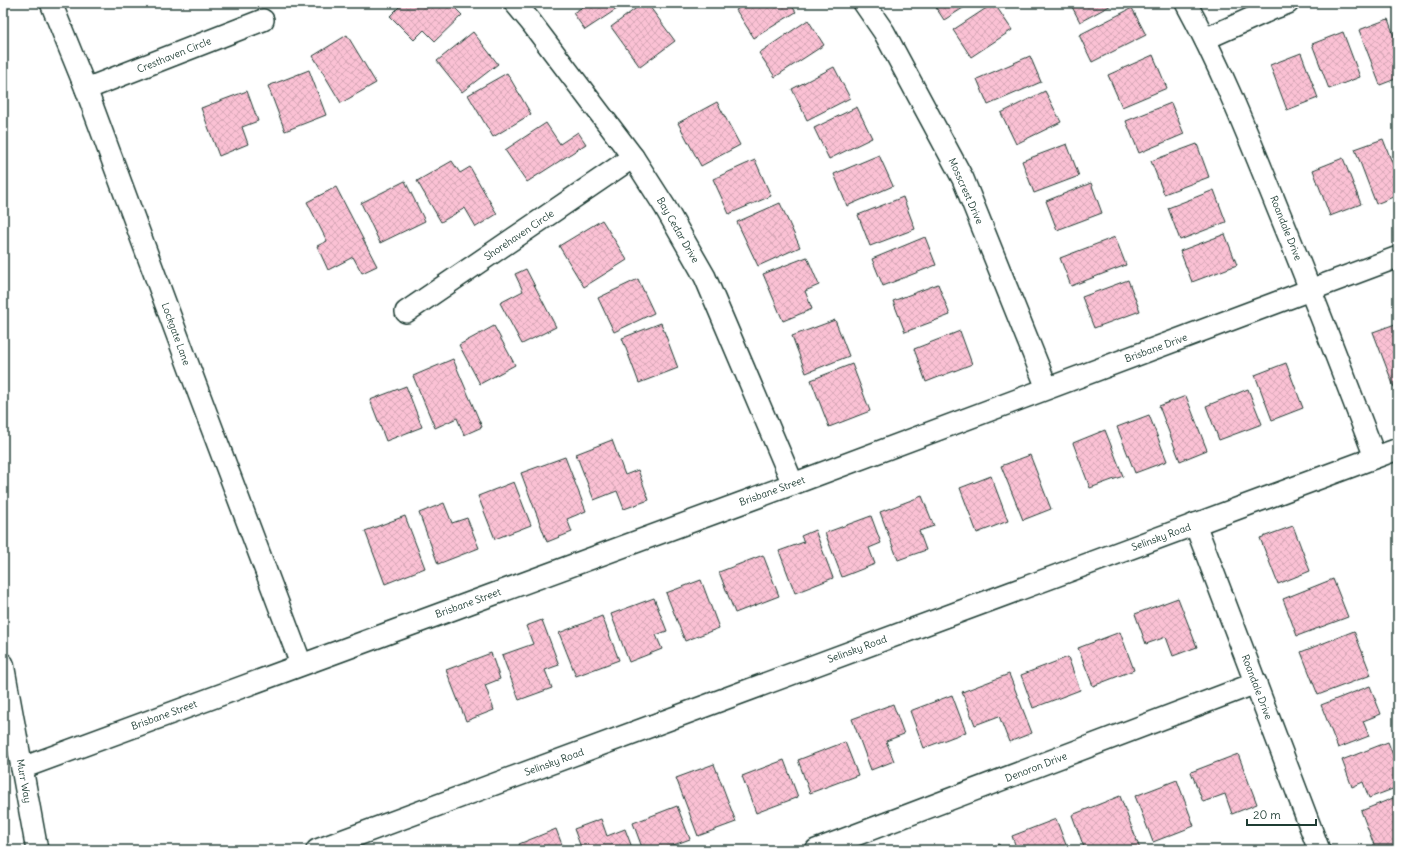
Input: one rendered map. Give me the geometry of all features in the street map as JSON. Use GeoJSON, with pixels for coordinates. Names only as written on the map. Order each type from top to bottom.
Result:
{"type":"FeatureCollection","features":[{"type":"Feature","properties":{"kind":"street","name":"Lockgate Lane"},"geometry":{"type":"LineString","coordinates":[[51,3],[86,90],[198,394],[301,664]]}},
{"type":"Feature","properties":{"kind":"street","name":"Bay Cedar Drive"},"geometry":{"type":"LineString","coordinates":[[515,3],[633,157],[665,207],[705,277],[792,484]]}},
{"type":"Feature","properties":{"kind":"street","name":"Mosscrest Drive"},"geometry":{"type":"LineString","coordinates":[[864,3],[884,32],[963,180],[1047,388]]}},
{"type":"Feature","properties":{"kind":"street","name":"Roandale Drive"},"geometry":{"type":"LineString","coordinates":[[1186,3],[1205,39],[1239,113],[1311,290],[1376,457]]}},
{"type":"Feature","properties":{"kind":"street"},"geometry":{"type":"LineString","coordinates":[[1205,39],[1288,3]]}},
{"type":"Feature","properties":{"kind":"street","name":"Cresthaven Circle"},"geometry":{"type":"LineString","coordinates":[[86,90],[263,20]]}},
{"type":"Feature","properties":{"kind":"street","name":"Shorehaven Circle"},"geometry":{"type":"LineString","coordinates":[[406,312],[633,157]]}},
{"type":"Feature","properties":{"kind":"street","name":"Brisbane Drive"},"geometry":{"type":"LineString","coordinates":[[914,438],[1398,257]]}},
{"type":"Feature","properties":{"kind":"street","name":"Brisbane Street"},"geometry":{"type":"LineString","coordinates":[[22,768],[914,438]]}},
{"type":"Feature","properties":{"kind":"street","name":"Selinsky Road"},"geometry":{"type":"LineString","coordinates":[[317,850],[1398,448]]}},
{"type":"Feature","properties":{"kind":"street","name":"Roandale Drive"},"geometry":{"type":"LineString","coordinates":[[1195,524],[1319,850]]}},
{"type":"Feature","properties":{"kind":"street","name":"Murr Way"},"geometry":{"type":"LineString","coordinates":[[3,664],[37,850]]}},
{"type":"Feature","properties":{"kind":"street","name":"Denoron Drive"},"geometry":{"type":"LineString","coordinates":[[816,850],[1256,683]]}},
{"type":"Feature","properties":{"kind":"building"},"geometry":{"type":"Polygon","coordinates":[[[403,3],[450,3],[462,15],[435,41],[424,30],[414,40],[390,16],[403,3]]]}},
{"type":"Feature","properties":{"kind":"building"},"geometry":{"type":"Polygon","coordinates":[[[589,3],[626,3],[585,30],[573,13],[589,3]]]}},
{"type":"Feature","properties":{"kind":"building"},"geometry":{"type":"Polygon","coordinates":[[[643,3],[647,3],[675,41],[640,67],[611,27],[643,3]]]}},
{"type":"Feature","properties":{"kind":"building"},"geometry":{"type":"Polygon","coordinates":[[[747,3],[790,3],[796,12],[754,38],[736,10],[747,3]]]}},
{"type":"Feature","properties":{"kind":"building"},"geometry":{"type":"Polygon","coordinates":[[[933,3],[971,3],[944,20],[933,3]]]}},
{"type":"Feature","properties":{"kind":"building"},"geometry":{"type":"Polygon","coordinates":[[[994,3],[1012,30],[971,57],[953,30],[994,3]]]}},
{"type":"Feature","properties":{"kind":"building"},"geometry":{"type":"Polygon","coordinates":[[[1070,3],[1115,3],[1080,22],[1070,3]]]}},
{"type":"Feature","properties":{"kind":"building"},"geometry":{"type":"Polygon","coordinates":[[[1132,8],[1146,35],[1092,62],[1079,35],[1132,8]]]}},
{"type":"Feature","properties":{"kind":"building"},"geometry":{"type":"Polygon","coordinates":[[[1388,19],[1398,47],[1398,78],[1380,85],[1359,30],[1388,19]]]}},
{"type":"Feature","properties":{"kind":"building"},"geometry":{"type":"Polygon","coordinates":[[[808,20],[824,45],[775,77],[759,53],[808,20]]]}},
{"type":"Feature","properties":{"kind":"building"},"geometry":{"type":"Polygon","coordinates":[[[473,32],[498,64],[462,92],[437,61],[473,32]]]}},
{"type":"Feature","properties":{"kind":"building"},"geometry":{"type":"Polygon","coordinates":[[[1343,32],[1360,77],[1329,89],[1312,44],[1343,32]]]}},
{"type":"Feature","properties":{"kind":"building"},"geometry":{"type":"Polygon","coordinates":[[[347,35],[376,83],[341,103],[313,56],[347,35]]]}},
{"type":"Feature","properties":{"kind":"building"},"geometry":{"type":"Polygon","coordinates":[[[1301,53],[1318,98],[1287,110],[1270,65],[1301,53]]]}},
{"type":"Feature","properties":{"kind":"building"},"geometry":{"type":"Polygon","coordinates":[[[1153,55],[1167,88],[1122,107],[1108,75],[1153,55]]]}},
{"type":"Feature","properties":{"kind":"building"},"geometry":{"type":"Polygon","coordinates":[[[1030,56],[1041,82],[988,105],[977,79],[1030,56]]]}},
{"type":"Feature","properties":{"kind":"building"},"geometry":{"type":"Polygon","coordinates":[[[834,67],[850,98],[807,120],[792,89],[834,67]]]}},
{"type":"Feature","properties":{"kind":"building"},"geometry":{"type":"Polygon","coordinates":[[[309,70],[326,115],[285,131],[268,86],[309,70]]]}},
{"type":"Feature","properties":{"kind":"building"},"geometry":{"type":"Polygon","coordinates":[[[507,73],[531,114],[493,137],[468,95],[507,73]]]}},
{"type":"Feature","properties":{"kind":"building"},"geometry":{"type":"Polygon","coordinates":[[[247,91],[258,121],[242,127],[248,144],[219,156],[201,108],[247,91]]]}},
{"type":"Feature","properties":{"kind":"building"},"geometry":{"type":"Polygon","coordinates":[[[1045,91],[1061,122],[1016,144],[1001,113],[1045,91]]]}},
{"type":"Feature","properties":{"kind":"building"},"geometry":{"type":"Polygon","coordinates":[[[717,102],[740,145],[701,166],[678,123],[717,102]]]}},
{"type":"Feature","properties":{"kind":"building"},"geometry":{"type":"Polygon","coordinates":[[[1171,103],[1184,134],[1139,153],[1126,121],[1171,103]]]}},
{"type":"Feature","properties":{"kind":"building"},"geometry":{"type":"Polygon","coordinates":[[[857,107],[872,138],[829,159],[814,128],[857,107]]]}},
{"type":"Feature","properties":{"kind":"building"},"geometry":{"type":"Polygon","coordinates":[[[546,123],[560,144],[578,132],[586,144],[527,182],[505,150],[546,123]]]}},
{"type":"Feature","properties":{"kind":"building"},"geometry":{"type":"Polygon","coordinates":[[[1383,139],[1398,178],[1398,195],[1376,204],[1355,149],[1383,139]]]}},
{"type":"Feature","properties":{"kind":"building"},"geometry":{"type":"Polygon","coordinates":[[[1067,144],[1079,176],[1034,193],[1022,161],[1067,144]]]}},
{"type":"Feature","properties":{"kind":"building"},"geometry":{"type":"Polygon","coordinates":[[[1197,144],[1209,177],[1164,194],[1151,161],[1197,144]]]}},
{"type":"Feature","properties":{"kind":"building"},"geometry":{"type":"Polygon","coordinates":[[[879,155],[893,186],[847,206],[834,174],[879,155]]]}},
{"type":"Feature","properties":{"kind":"building"},"geometry":{"type":"Polygon","coordinates":[[[1343,158],[1361,204],[1330,216],[1313,170],[1343,158]]]}},
{"type":"Feature","properties":{"kind":"building"},"geometry":{"type":"Polygon","coordinates":[[[755,160],[771,196],[729,214],[713,179],[755,160]]]}},
{"type":"Feature","properties":{"kind":"building"},"geometry":{"type":"Polygon","coordinates":[[[452,161],[460,173],[470,167],[497,214],[476,227],[465,208],[441,222],[417,181],[452,161]]]}},
{"type":"Feature","properties":{"kind":"building"},"geometry":{"type":"Polygon","coordinates":[[[405,181],[425,221],[380,243],[361,203],[405,181]]]}},
{"type":"Feature","properties":{"kind":"building"},"geometry":{"type":"Polygon","coordinates":[[[1091,183],[1102,213],[1057,230],[1046,201],[1091,183]]]}},
{"type":"Feature","properties":{"kind":"building"},"geometry":{"type":"Polygon","coordinates":[[[336,187],[377,266],[362,273],[353,257],[328,270],[317,246],[327,241],[307,202],[336,187]]]}},
{"type":"Feature","properties":{"kind":"building"},"geometry":{"type":"Polygon","coordinates":[[[1214,190],[1226,222],[1180,240],[1168,208],[1214,190]]]}},
{"type":"Feature","properties":{"kind":"building"},"geometry":{"type":"Polygon","coordinates":[[[903,197],[915,229],[870,246],[858,215],[903,197]]]}},
{"type":"Feature","properties":{"kind":"building"},"geometry":{"type":"Polygon","coordinates":[[[780,203],[800,247],[758,266],[737,222],[780,203]]]}},
{"type":"Feature","properties":{"kind":"building"},"geometry":{"type":"Polygon","coordinates":[[[602,220],[627,260],[584,287],[559,246],[602,220]]]}},
{"type":"Feature","properties":{"kind":"building"},"geometry":{"type":"Polygon","coordinates":[[[1225,234],[1237,265],[1192,282],[1180,251],[1225,234]]]}},
{"type":"Feature","properties":{"kind":"building"},"geometry":{"type":"Polygon","coordinates":[[[925,237],[936,265],[883,286],[872,259],[925,237]]]}},
{"type":"Feature","properties":{"kind":"building"},"geometry":{"type":"Polygon","coordinates":[[[1115,237],[1126,265],[1071,286],[1060,258],[1115,237]]]}},
{"type":"Feature","properties":{"kind":"building"},"geometry":{"type":"Polygon","coordinates":[[[807,257],[819,285],[805,291],[812,309],[783,321],[763,274],[807,257]]]}},
{"type":"Feature","properties":{"kind":"building"},"geometry":{"type":"Polygon","coordinates":[[[526,269],[556,327],[522,344],[500,303],[523,291],[515,274],[526,269]]]}},
{"type":"Feature","properties":{"kind":"building"},"geometry":{"type":"Polygon","coordinates":[[[638,279],[654,313],[614,332],[598,298],[638,279]]]}},
{"type":"Feature","properties":{"kind":"building"},"geometry":{"type":"Polygon","coordinates":[[[1128,280],[1140,311],[1094,328],[1082,297],[1128,280]]]}},
{"type":"Feature","properties":{"kind":"building"},"geometry":{"type":"Polygon","coordinates":[[[938,284],[950,315],[905,332],[893,301],[938,284]]]}},
{"type":"Feature","properties":{"kind":"building"},"geometry":{"type":"Polygon","coordinates":[[[835,320],[849,356],[806,373],[792,336],[835,320]]]}},
{"type":"Feature","properties":{"kind":"building"},"geometry":{"type":"Polygon","coordinates":[[[661,323],[678,368],[639,383],[622,338],[661,323]]]}},
{"type":"Feature","properties":{"kind":"building"},"geometry":{"type":"Polygon","coordinates":[[[1398,323],[1398,386],[1394,387],[1373,332],[1398,323]]]}},
{"type":"Feature","properties":{"kind":"building"},"geometry":{"type":"Polygon","coordinates":[[[494,326],[515,365],[480,384],[459,345],[494,326]]]}},
{"type":"Feature","properties":{"kind":"building"},"geometry":{"type":"Polygon","coordinates":[[[960,331],[972,364],[926,382],[914,349],[960,331]]]}},
{"type":"Feature","properties":{"kind":"building"},"geometry":{"type":"Polygon","coordinates":[[[453,359],[482,427],[464,435],[457,418],[435,428],[413,376],[453,359]]]}},
{"type":"Feature","properties":{"kind":"building"},"geometry":{"type":"Polygon","coordinates":[[[1286,363],[1303,408],[1272,420],[1255,375],[1286,363]]]}},
{"type":"Feature","properties":{"kind":"building"},"geometry":{"type":"Polygon","coordinates":[[[852,364],[870,411],[829,427],[811,380],[852,364]]]}},
{"type":"Feature","properties":{"kind":"building"},"geometry":{"type":"Polygon","coordinates":[[[406,386],[422,427],[386,441],[370,400],[406,386]]]}},
{"type":"Feature","properties":{"kind":"building"},"geometry":{"type":"Polygon","coordinates":[[[1248,389],[1262,424],[1219,440],[1206,406],[1248,389]]]}},
{"type":"Feature","properties":{"kind":"building"},"geometry":{"type":"Polygon","coordinates":[[[1186,396],[1207,450],[1180,461],[1159,406],[1186,396]]]}},
{"type":"Feature","properties":{"kind":"building"},"geometry":{"type":"Polygon","coordinates":[[[1149,415],[1167,461],[1135,473],[1117,427],[1149,415]]]}},
{"type":"Feature","properties":{"kind":"building"},"geometry":{"type":"Polygon","coordinates":[[[1105,430],[1123,476],[1090,488],[1073,443],[1105,430]]]}},
{"type":"Feature","properties":{"kind":"building"},"geometry":{"type":"Polygon","coordinates":[[[612,440],[625,475],[638,470],[649,500],[624,509],[617,491],[594,500],[576,454],[612,440]]]}},
{"type":"Feature","properties":{"kind":"building"},"geometry":{"type":"Polygon","coordinates":[[[1030,455],[1051,509],[1023,520],[1001,466],[1030,455]]]}},
{"type":"Feature","properties":{"kind":"building"},"geometry":{"type":"Polygon","coordinates":[[[565,457],[586,511],[567,519],[572,532],[547,542],[521,473],[565,457]]]}},
{"type":"Feature","properties":{"kind":"building"},"geometry":{"type":"Polygon","coordinates":[[[991,476],[1008,521],[977,533],[960,488],[991,476]]]}},
{"type":"Feature","properties":{"kind":"building"},"geometry":{"type":"Polygon","coordinates":[[[514,482],[531,525],[495,539],[478,496],[514,482]]]}},
{"type":"Feature","properties":{"kind":"building"},"geometry":{"type":"Polygon","coordinates":[[[922,496],[934,526],[919,531],[926,550],[898,560],[880,512],[922,496]]]}},
{"type":"Feature","properties":{"kind":"building"},"geometry":{"type":"Polygon","coordinates":[[[444,503],[452,523],[467,518],[479,548],[438,564],[419,513],[444,503]]]}},
{"type":"Feature","properties":{"kind":"building"},"geometry":{"type":"Polygon","coordinates":[[[405,516],[425,568],[385,584],[365,531],[405,516]]]}},
{"type":"Feature","properties":{"kind":"building"},"geometry":{"type":"Polygon","coordinates":[[[871,516],[881,543],[869,548],[875,564],[842,577],[825,533],[871,516]]]}},
{"type":"Feature","properties":{"kind":"building"},"geometry":{"type":"Polygon","coordinates":[[[1293,526],[1310,571],[1278,584],[1260,538],[1293,526]]]}},
{"type":"Feature","properties":{"kind":"building"},"geometry":{"type":"Polygon","coordinates":[[[815,530],[833,578],[795,593],[779,551],[804,542],[801,536],[815,530]]]}},
{"type":"Feature","properties":{"kind":"building"},"geometry":{"type":"Polygon","coordinates":[[[763,555],[779,596],[735,613],[719,572],[763,555]]]}},
{"type":"Feature","properties":{"kind":"building"},"geometry":{"type":"Polygon","coordinates":[[[1333,579],[1348,617],[1297,636],[1283,599],[1333,579]]]}},
{"type":"Feature","properties":{"kind":"building"},"geometry":{"type":"Polygon","coordinates":[[[701,580],[719,628],[685,641],[666,593],[701,580]]]}},
{"type":"Feature","properties":{"kind":"building"},"geometry":{"type":"Polygon","coordinates":[[[654,598],[667,631],[656,635],[662,649],[629,662],[611,614],[654,598]]]}},
{"type":"Feature","properties":{"kind":"building"},"geometry":{"type":"Polygon","coordinates":[[[1178,598],[1197,647],[1173,656],[1166,637],[1146,644],[1135,614],[1178,598]]]}},
{"type":"Feature","properties":{"kind":"building"},"geometry":{"type":"Polygon","coordinates":[[[602,616],[619,660],[576,676],[559,633],[602,616]]]}},
{"type":"Feature","properties":{"kind":"building"},"geometry":{"type":"Polygon","coordinates":[[[542,620],[559,665],[545,670],[552,688],[519,700],[502,655],[533,644],[526,626],[542,620]]]}},
{"type":"Feature","properties":{"kind":"building"},"geometry":{"type":"Polygon","coordinates":[[[1354,631],[1371,675],[1318,695],[1301,652],[1354,631]]]}},
{"type":"Feature","properties":{"kind":"building"},"geometry":{"type":"Polygon","coordinates":[[[1120,632],[1134,670],[1093,686],[1078,648],[1120,632]]]}},
{"type":"Feature","properties":{"kind":"building"},"geometry":{"type":"Polygon","coordinates":[[[491,653],[500,679],[485,685],[494,710],[466,721],[446,670],[491,653]]]}},
{"type":"Feature","properties":{"kind":"building"},"geometry":{"type":"Polygon","coordinates":[[[1068,657],[1080,690],[1033,708],[1021,675],[1068,657]]]}},
{"type":"Feature","properties":{"kind":"building"},"geometry":{"type":"Polygon","coordinates":[[[1009,674],[1032,733],[1009,742],[999,716],[975,725],[962,692],[1009,674]]]}},
{"type":"Feature","properties":{"kind":"building"},"geometry":{"type":"Polygon","coordinates":[[[1370,686],[1381,714],[1363,721],[1369,736],[1338,748],[1321,705],[1370,686]]]}},
{"type":"Feature","properties":{"kind":"building"},"geometry":{"type":"Polygon","coordinates":[[[952,695],[966,732],[924,748],[910,711],[952,695]]]}},
{"type":"Feature","properties":{"kind":"building"},"geometry":{"type":"Polygon","coordinates":[[[893,704],[904,734],[886,741],[894,761],[871,770],[852,719],[893,704]]]}},
{"type":"Feature","properties":{"kind":"building"},"geometry":{"type":"Polygon","coordinates":[[[845,742],[858,775],[810,793],[798,760],[845,742]]]}},
{"type":"Feature","properties":{"kind":"building"},"geometry":{"type":"Polygon","coordinates":[[[1388,742],[1398,768],[1398,787],[1369,798],[1363,782],[1352,787],[1342,760],[1388,742]]]}},
{"type":"Feature","properties":{"kind":"building"},"geometry":{"type":"Polygon","coordinates":[[[1238,754],[1257,804],[1232,814],[1225,794],[1203,802],[1191,772],[1238,754]]]}},
{"type":"Feature","properties":{"kind":"building"},"geometry":{"type":"Polygon","coordinates":[[[784,760],[798,797],[756,813],[742,776],[784,760]]]}},
{"type":"Feature","properties":{"kind":"building"},"geometry":{"type":"Polygon","coordinates":[[[714,764],[736,822],[698,836],[676,778],[714,764]]]}},
{"type":"Feature","properties":{"kind":"building"},"geometry":{"type":"Polygon","coordinates":[[[1177,780],[1194,826],[1153,842],[1135,796],[1177,780]]]}},
{"type":"Feature","properties":{"kind":"building"},"geometry":{"type":"Polygon","coordinates":[[[1120,796],[1140,849],[1085,850],[1072,815],[1120,796]]]}},
{"type":"Feature","properties":{"kind":"building"},"geometry":{"type":"Polygon","coordinates":[[[1398,796],[1398,850],[1376,850],[1361,811],[1398,796]]]}},
{"type":"Feature","properties":{"kind":"building"},"geometry":{"type":"Polygon","coordinates":[[[677,806],[690,839],[660,850],[643,850],[633,823],[677,806]]]}},
{"type":"Feature","properties":{"kind":"building"},"geometry":{"type":"Polygon","coordinates":[[[601,819],[607,836],[625,829],[633,850],[582,850],[574,829],[601,819]]]}},
{"type":"Feature","properties":{"kind":"building"},"geometry":{"type":"Polygon","coordinates":[[[1056,819],[1068,850],[1017,850],[1012,836],[1056,819]]]}},
{"type":"Feature","properties":{"kind":"building"},"geometry":{"type":"Polygon","coordinates":[[[556,829],[564,850],[521,850],[519,844],[556,829]]]}},
{"type":"Feature","properties":{"kind":"building"},"geometry":{"type":"Polygon","coordinates":[[[999,844],[1001,850],[984,850],[999,844]]]}}]}
